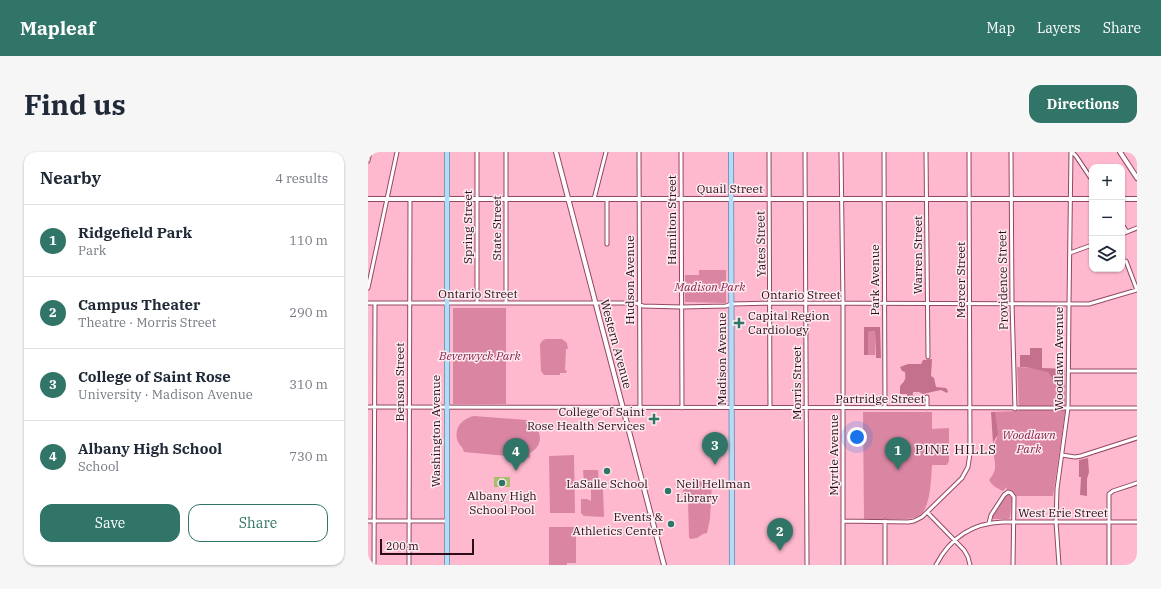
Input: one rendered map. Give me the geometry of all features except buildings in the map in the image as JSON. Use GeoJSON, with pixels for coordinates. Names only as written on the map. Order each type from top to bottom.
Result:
{"type":"FeatureCollection","features":[{"type":"Feature","properties":{"kind":"main road","name":"Washington Avenue"},"geometry":{"type":"LineString","coordinates":[[447,152],[447,565]]}},
{"type":"Feature","properties":{"kind":"main road","name":"Madison Avenue"},"geometry":{"type":"LineString","coordinates":[[731,152],[732,565]]}},
{"type":"Feature","properties":{"kind":"street"},"geometry":{"type":"LineString","coordinates":[[368,161],[370,152]]}},
{"type":"Feature","properties":{"kind":"street"},"geometry":{"type":"LineString","coordinates":[[368,288],[397,152]]}},
{"type":"Feature","properties":{"kind":"street","name":"Spring Street"},"geometry":{"type":"LineString","coordinates":[[477,152],[477,303]]}},
{"type":"Feature","properties":{"kind":"street","name":"State Street"},"geometry":{"type":"LineString","coordinates":[[506,152],[506,303]]}},
{"type":"Feature","properties":{"kind":"street","name":"Western Avenue"},"geometry":{"type":"LineString","coordinates":[[556,152],[664,565]]}},
{"type":"Feature","properties":{"kind":"street"},"geometry":{"type":"LineString","coordinates":[[594,199],[606,152]]}},
{"type":"Feature","properties":{"kind":"street","name":"Hudson Avenue"},"geometry":{"type":"LineString","coordinates":[[639,152],[640,408]]}},
{"type":"Feature","properties":{"kind":"street","name":"Hamilton Street"},"geometry":{"type":"LineString","coordinates":[[681,152],[682,408]]}},
{"type":"Feature","properties":{"kind":"street","name":"Yates Street"},"geometry":{"type":"LineString","coordinates":[[769,152],[770,408]]}},
{"type":"Feature","properties":{"kind":"street","name":"Morris Street"},"geometry":{"type":"LineString","coordinates":[[805,152],[807,565]]}},
{"type":"Feature","properties":{"kind":"street","name":"Myrtle Avenue"},"geometry":{"type":"LineString","coordinates":[[841,152],[843,304],[843,565]]}},
{"type":"Feature","properties":{"kind":"street","name":"Park Avenue"},"geometry":{"type":"LineString","coordinates":[[884,152],[885,408]]}},
{"type":"Feature","properties":{"kind":"street","name":"Warren Street"},"geometry":{"type":"LineString","coordinates":[[926,152],[928,357]]}},
{"type":"Feature","properties":{"kind":"street","name":"Mercer Street"},"geometry":{"type":"LineString","coordinates":[[843,521],[912,521],[918,519],[962,478],[968,467],[970,453],[969,152]]}},
{"type":"Feature","properties":{"kind":"street","name":"Providence Street"},"geometry":{"type":"LineString","coordinates":[[1011,152],[1012,303],[1015,408]]}},
{"type":"Feature","properties":{"kind":"street"},"geometry":{"type":"LineString","coordinates":[[1072,152],[1089,176]]}},
{"type":"Feature","properties":{"kind":"street","name":"Woodlawn Avenue"},"geometry":{"type":"LineString","coordinates":[[1059,565],[1056,522],[1057,489],[1068,408],[1070,200],[1072,152]]}},
{"type":"Feature","properties":{"kind":"street"},"geometry":{"type":"LineString","coordinates":[[1120,152],[1137,178]]}},
{"type":"Feature","properties":{"kind":"street","name":"Quail Street"},"geometry":{"type":"LineString","coordinates":[[368,199],[1089,199]]}},
{"type":"Feature","properties":{"kind":"street","name":"Benson Street"},"geometry":{"type":"LineString","coordinates":[[409,565],[410,199]]}},
{"type":"Feature","properties":{"kind":"street"},"geometry":{"type":"LineString","coordinates":[[607,199],[607,244]]}},
{"type":"Feature","properties":{"kind":"street"},"geometry":{"type":"LineString","coordinates":[[1125,199],[1137,199]]}},
{"type":"Feature","properties":{"kind":"street"},"geometry":{"type":"LineString","coordinates":[[1125,229],[1127,232],[1137,228]]}},
{"type":"Feature","properties":{"kind":"street"},"geometry":{"type":"LineString","coordinates":[[1070,252],[1089,246]]}},
{"type":"Feature","properties":{"kind":"street"},"geometry":{"type":"LineString","coordinates":[[1126,261],[1137,290]]}},
{"type":"Feature","properties":{"kind":"street","name":"Ontario Street"},"geometry":{"type":"LineString","coordinates":[[368,303],[595,303],[681,307],[770,303],[1089,304],[1137,290]]}},
{"type":"Feature","properties":{"kind":"street"},"geometry":{"type":"LineString","coordinates":[[374,565],[375,303]]}},
{"type":"Feature","properties":{"kind":"street"},"geometry":{"type":"LineString","coordinates":[[1068,371],[1137,371]]}},
{"type":"Feature","properties":{"kind":"street"},"geometry":{"type":"LineString","coordinates":[[927,397],[927,408]]}},
{"type":"Feature","properties":{"kind":"street"},"geometry":{"type":"LineString","coordinates":[[368,407],[446,408]]}},
{"type":"Feature","properties":{"kind":"street","name":"Partridge Street"},"geometry":{"type":"LineString","coordinates":[[446,408],[1137,408]]}},
{"type":"Feature","properties":{"kind":"street"},"geometry":{"type":"LineString","coordinates":[[1062,455],[1075,457],[1081,456],[1137,438]]}},
{"type":"Feature","properties":{"kind":"street"},"geometry":{"type":"LineString","coordinates":[[1109,565],[1110,493],[1137,483]]}},
{"type":"Feature","properties":{"kind":"street"},"geometry":{"type":"LineString","coordinates":[[936,565],[955,541],[973,528],[989,522],[991,514],[1004,495],[1008,492],[1011,493],[1013,497],[1013,565]]}},
{"type":"Feature","properties":{"kind":"street"},"geometry":{"type":"LineString","coordinates":[[927,512],[965,552],[970,565]]}},
{"type":"Feature","properties":{"kind":"street"},"geometry":{"type":"LineString","coordinates":[[368,521],[447,521]]}},
{"type":"Feature","properties":{"kind":"street"},"geometry":{"type":"LineString","coordinates":[[885,521],[886,565]]}},
{"type":"Feature","properties":{"kind":"street","name":"West Erie Street"},"geometry":{"type":"LineString","coordinates":[[989,522],[1137,522]]}},
{"type":"Feature","properties":{"kind":"green space","name":"Madison Park"},"geometry":{"type":"Polygon","coordinates":[[[699,270],[726,270],[726,303],[685,302],[685,275],[699,275],[699,270]]]}},
{"type":"Feature","properties":{"kind":"green space","name":"Beverwyck Park"},"geometry":{"type":"Polygon","coordinates":[[[453,308],[506,308],[506,404],[453,404],[453,308]]]}},
{"type":"Feature","properties":{"kind":"green space"},"geometry":{"type":"Polygon","coordinates":[[[875,331],[875,355],[868,355],[868,332],[875,331]]]}},
{"type":"Feature","properties":{"kind":"green space"},"geometry":{"type":"Polygon","coordinates":[[[546,339],[562,339],[567,343],[566,373],[560,373],[560,375],[544,375],[541,371],[540,344],[546,339]]]}},
{"type":"Feature","properties":{"kind":"green space","name":"Woodlawn Park"},"geometry":{"type":"Polygon","coordinates":[[[1017,367],[1065,369],[1065,413],[1053,496],[1016,496],[1013,492],[1007,490],[1006,487],[1003,491],[997,488],[989,480],[995,470],[993,447],[997,438],[992,412],[1019,411],[1017,367]]]}},
{"type":"Feature","properties":{"kind":"green space"},"geometry":{"type":"Polygon","coordinates":[[[863,412],[932,412],[932,429],[949,428],[949,461],[947,465],[932,465],[931,484],[928,499],[924,511],[920,515],[914,518],[906,519],[864,519],[863,412]]]}},
{"type":"Feature","properties":{"kind":"green space"},"geometry":{"type":"Polygon","coordinates":[[[474,416],[527,420],[536,427],[538,431],[540,440],[538,445],[530,453],[530,458],[464,452],[458,441],[456,434],[457,430],[463,421],[474,416]]]}},
{"type":"Feature","properties":{"kind":"green space"},"geometry":{"type":"Polygon","coordinates":[[[574,455],[575,513],[550,513],[549,456],[574,455]]]}},
{"type":"Feature","properties":{"kind":"green space"},"geometry":{"type":"Polygon","coordinates":[[[583,470],[598,470],[599,483],[584,483],[583,470]]]}},
{"type":"Feature","properties":{"kind":"green space"},"geometry":{"type":"Polygon","coordinates":[[[683,482],[712,482],[710,519],[707,533],[691,539],[689,538],[688,499],[683,495],[683,482]]]}},
{"type":"Feature","properties":{"kind":"green space"},"geometry":{"type":"Polygon","coordinates":[[[591,488],[603,488],[604,517],[584,516],[581,513],[581,499],[591,501],[591,488]]]}},
{"type":"Feature","properties":{"kind":"green space"},"geometry":{"type":"Polygon","coordinates":[[[1008,494],[1012,499],[1010,518],[992,519],[992,515],[1008,494]]]}},
{"type":"Feature","properties":{"kind":"green space"},"geometry":{"type":"Polygon","coordinates":[[[549,527],[576,527],[576,563],[567,563],[567,565],[549,565],[549,527]]]}},
{"type":"Feature","properties":{"kind":"shaded area"},"geometry":{"type":"Polygon","coordinates":[[[864,327],[880,327],[881,358],[876,358],[875,331],[868,332],[868,355],[864,355],[864,327]]]}},
{"type":"Feature","properties":{"kind":"shaded area"},"geometry":{"type":"Polygon","coordinates":[[[1030,348],[1042,348],[1042,368],[1063,369],[1063,374],[1060,379],[1053,379],[1048,372],[1020,367],[1020,355],[1030,355],[1030,348]]]}},
{"type":"Feature","properties":{"kind":"shaded area"},"geometry":{"type":"Polygon","coordinates":[[[932,359],[931,376],[934,378],[936,387],[946,388],[948,391],[947,393],[941,390],[923,394],[913,392],[912,403],[907,403],[907,394],[900,394],[900,386],[904,381],[905,372],[902,371],[900,367],[908,364],[921,364],[923,360],[932,359]]]}},
{"type":"Feature","properties":{"kind":"shaded area"},"geometry":{"type":"Polygon","coordinates":[[[991,412],[995,412],[998,434],[993,443],[991,412]]]}},
{"type":"Feature","properties":{"kind":"shaded area"},"geometry":{"type":"Polygon","coordinates":[[[1088,458],[1089,472],[1087,479],[1087,496],[1080,495],[1081,477],[1079,477],[1079,460],[1088,458]]]}},
{"type":"Feature","properties":{"kind":"shaded area","name":"Albany High School Pool"},"geometry":{"type":"Polygon","coordinates":[[[494,477],[510,477],[510,487],[494,487],[494,477]]]}},
{"type":"Feature","properties":{"kind":"place","name":"Capital Region Cardiology"},"geometry":{"type":"Point","coordinates":[739,323]}},
{"type":"Feature","properties":{"kind":"place","name":"College of Saint Rose Health Services"},"geometry":{"type":"Point","coordinates":[654,419]}},
{"type":"Feature","properties":{"kind":"place","name":"College of Saint Rose"},"geometry":{"type":"Point","coordinates":[715,465]}},
{"type":"Feature","properties":{"kind":"place","name":"Ridgefield Park"},"geometry":{"type":"Point","coordinates":[898,470]}},
{"type":"Feature","properties":{"kind":"place","name":"Albany High School"},"geometry":{"type":"Point","coordinates":[516,471]}},
{"type":"Feature","properties":{"kind":"place","name":"LaSalle School"},"geometry":{"type":"Point","coordinates":[607,471]}},
{"type":"Feature","properties":{"kind":"place","name":"Albany High School Pool"},"geometry":{"type":"Point","coordinates":[502,483]}},
{"type":"Feature","properties":{"kind":"place","name":"Neil Hellman Library"},"geometry":{"type":"Point","coordinates":[668,491]}},
{"type":"Feature","properties":{"kind":"place","name":"Events & Athletics Center"},"geometry":{"type":"Point","coordinates":[671,524]}},
{"type":"Feature","properties":{"kind":"place","name":"Campus Theater"},"geometry":{"type":"Point","coordinates":[780,551]}},
{"type":"Feature","properties":{"kind":"district","name":"PINE HILLS"},"geometry":{"type":"Point","coordinates":[956,449]}}]}
